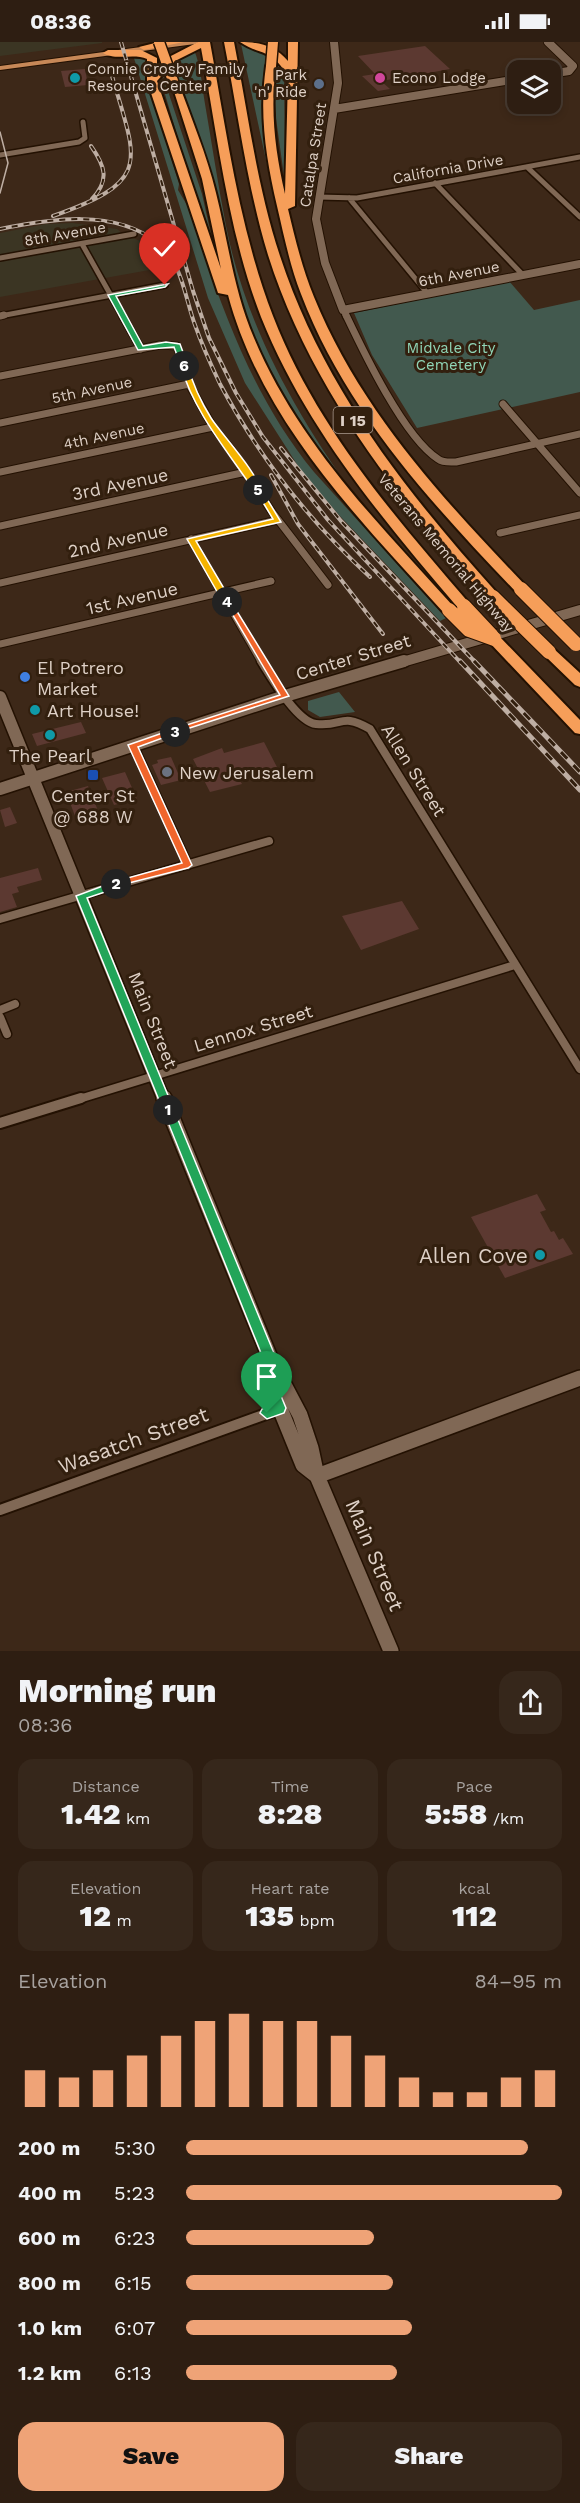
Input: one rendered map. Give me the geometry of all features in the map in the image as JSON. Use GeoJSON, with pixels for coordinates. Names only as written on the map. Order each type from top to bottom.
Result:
{"type":"FeatureCollection","features":[{"type":"Feature","properties":{"kind":"highway"},"geometry":{"type":"LineString","coordinates":[[159,42],[208,183],[243,326],[273,390]]}},
{"type":"Feature","properties":{"kind":"highway"},"geometry":{"type":"LineString","coordinates":[[108,53],[179,42]]}},
{"type":"Feature","properties":{"kind":"highway"},"geometry":{"type":"LineString","coordinates":[[245,42],[278,55],[286,62],[292,75]]}},
{"type":"Feature","properties":{"kind":"highway"},"geometry":{"type":"LineString","coordinates":[[273,42],[265,95],[267,129],[294,256],[326,337],[363,401],[408,464],[520,589],[578,646]]}},
{"type":"Feature","properties":{"kind":"highway"},"geometry":{"type":"LineString","coordinates":[[293,42],[289,182],[294,256]]}},
{"type":"Feature","properties":{"kind":"highway"},"geometry":{"type":"LineString","coordinates":[[156,89],[160,71],[168,62],[206,47]]}},
{"type":"Feature","properties":{"kind":"highway","name":"Veterans Memorial Highway"},"geometry":{"type":"LineString","coordinates":[[206,47],[237,212],[251,271],[280,343],[303,389],[342,453],[393,522],[464,606],[580,729]]}},
{"type":"Feature","properties":{"kind":"highway","name":"Veterans Memorial Highway"},"geometry":{"type":"LineString","coordinates":[[230,49],[263,214],[274,255],[296,316],[332,386],[378,455],[431,525],[493,597],[580,682]]}},
{"type":"Feature","properties":{"kind":"highway"},"geometry":{"type":"LineString","coordinates":[[108,53],[138,53],[153,59],[152,81],[226,298],[246,347],[306,443],[337,484],[449,610],[469,630],[494,639]]}},
{"type":"Feature","properties":{"kind":"main road"},"geometry":{"type":"LineString","coordinates":[[0,63],[148,42]]}},
{"type":"Feature","properties":{"kind":"main road"},"geometry":{"type":"LineString","coordinates":[[0,68],[195,42]]}},
{"type":"Feature","properties":{"kind":"street","name":"Catalpa Street"},"geometry":{"type":"LineString","coordinates":[[334,42],[338,75],[316,219],[319,243],[343,310],[385,387],[435,458],[446,462],[456,462],[537,443]]}},
{"type":"Feature","properties":{"kind":"street"},"geometry":{"type":"LineString","coordinates":[[548,42],[573,64],[572,68],[561,71]]}},
{"type":"Feature","properties":{"kind":"street"},"geometry":{"type":"LineString","coordinates":[[334,109],[507,82]]}},
{"type":"Feature","properties":{"kind":"street"},"geometry":{"type":"LineString","coordinates":[[0,155],[79,142],[85,138],[83,122]]}},
{"type":"Feature","properties":{"kind":"street","name":"California Drive"},"geometry":{"type":"LineString","coordinates":[[319,197],[349,198],[580,157]]}},
{"type":"Feature","properties":{"kind":"street"},"geometry":{"type":"LineString","coordinates":[[527,167],[580,217]]}},
{"type":"Feature","properties":{"kind":"street"},"geometry":{"type":"LineString","coordinates":[[435,183],[523,275]]}},
{"type":"Feature","properties":{"kind":"street"},"geometry":{"type":"LineString","coordinates":[[349,198],[428,294]]}},
{"type":"Feature","properties":{"kind":"street","name":"8th Avenue"},"geometry":{"type":"LineString","coordinates":[[0,258],[134,234]]}},
{"type":"Feature","properties":{"kind":"street"},"geometry":{"type":"LineString","coordinates":[[82,244],[141,349]]}},
{"type":"Feature","properties":{"kind":"street","name":"6th Avenue"},"geometry":{"type":"LineString","coordinates":[[343,310],[580,264]]}},
{"type":"Feature","properties":{"kind":"street"},"geometry":{"type":"LineString","coordinates":[[0,316],[165,285]]}},
{"type":"Feature","properties":{"kind":"street"},"geometry":{"type":"LineString","coordinates":[[0,376],[173,344],[180,349],[189,384],[213,427],[278,520],[328,585]]}},
{"type":"Feature","properties":{"kind":"street","name":"5th Avenue"},"geometry":{"type":"LineString","coordinates":[[0,423],[189,384]]}},
{"type":"Feature","properties":{"kind":"street"},"geometry":{"type":"LineString","coordinates":[[503,404],[580,493]]}},
{"type":"Feature","properties":{"kind":"street","name":"4th Avenue"},"geometry":{"type":"LineString","coordinates":[[0,472],[213,427]]}},
{"type":"Feature","properties":{"kind":"street"},"geometry":{"type":"LineString","coordinates":[[537,443],[580,434]]}},
{"type":"Feature","properties":{"kind":"street","name":"3rd Avenue"},"geometry":{"type":"LineString","coordinates":[[0,526],[246,472]]}},
{"type":"Feature","properties":{"kind":"street"},"geometry":{"type":"LineString","coordinates":[[500,533],[580,515]]}},
{"type":"Feature","properties":{"kind":"street","name":"2nd Avenue"},"geometry":{"type":"LineString","coordinates":[[0,583],[278,520]]}},
{"type":"Feature","properties":{"kind":"street","name":"Allen Street"},"geometry":{"type":"LineString","coordinates":[[191,539],[285,696],[309,722],[322,724],[352,719],[370,729],[580,1069]]}},
{"type":"Feature","properties":{"kind":"street","name":"1st Avenue"},"geometry":{"type":"LineString","coordinates":[[0,644],[271,581]]}},
{"type":"Feature","properties":{"kind":"street","name":"Center Street"},"geometry":{"type":"LineString","coordinates":[[0,789],[285,696],[580,610]]}},
{"type":"Feature","properties":{"kind":"street","name":"Main Street"},"geometry":{"type":"LineString","coordinates":[[0,697],[270,1358],[282,1375],[316,1460],[317,1476],[391,1651]]}},
{"type":"Feature","properties":{"kind":"street"},"geometry":{"type":"LineString","coordinates":[[133,745],[188,865]]}},
{"type":"Feature","properties":{"kind":"street"},"geometry":{"type":"LineString","coordinates":[[0,919],[269,841]]}},
{"type":"Feature","properties":{"kind":"street","name":"Lennox Street"},"geometry":{"type":"LineString","coordinates":[[0,1123],[515,965]]}},
{"type":"Feature","properties":{"kind":"street"},"geometry":{"type":"LineString","coordinates":[[0,1010],[15,1004]]}},
{"type":"Feature","properties":{"kind":"street"},"geometry":{"type":"LineString","coordinates":[[0,1017],[7,1034]]}},
{"type":"Feature","properties":{"kind":"street","name":"Main Street"},"geometry":{"type":"LineString","coordinates":[[270,1358],[268,1379],[303,1465],[317,1476]]}},
{"type":"Feature","properties":{"kind":"street"},"geometry":{"type":"LineString","coordinates":[[317,1476],[580,1378]]}},
{"type":"Feature","properties":{"kind":"street","name":"Wasatch Street"},"geometry":{"type":"LineString","coordinates":[[0,1510],[280,1408]]}},
{"type":"Feature","properties":{"kind":"shaded area"},"geometry":{"type":"Polygon","coordinates":[[[0,42],[102,42],[102,43],[0,56],[0,42]]]}},
{"type":"Feature","properties":{"kind":"shaded area"},"geometry":{"type":"Polygon","coordinates":[[[73,223],[117,229],[123,234],[150,245],[166,267],[0,297],[0,233],[46,224],[73,223]]]}},
{"type":"Feature","properties":{"kind":"green space"},"geometry":{"type":"Polygon","coordinates":[[[241,44],[266,56],[262,99],[263,137],[278,216],[241,44]]]}},
{"type":"Feature","properties":{"kind":"green space"},"geometry":{"type":"Polygon","coordinates":[[[194,50],[200,70],[226,226],[247,301],[261,337],[296,406],[360,503],[312,444],[266,368],[243,312],[216,190],[172,62],[194,50]]]}},
{"type":"Feature","properties":{"kind":"green space"},"geometry":{"type":"Polygon","coordinates":[[[133,55],[148,58],[150,91],[179,184],[178,190],[187,205],[238,344],[271,410],[291,442],[314,472],[446,618],[440,621],[338,514],[300,469],[245,383],[208,298],[133,55]]]}},
{"type":"Feature","properties":{"kind":"green space"},"geometry":{"type":"Polygon","coordinates":[[[276,65],[284,69],[285,183],[273,97],[276,65]]]}},
{"type":"Feature","properties":{"kind":"green space"},"geometry":{"type":"Polygon","coordinates":[[[163,76],[202,194],[216,257],[198,206],[162,84],[163,76]]]}},
{"type":"Feature","properties":{"kind":"green space","name":"Midvale City Cemetery"},"geometry":{"type":"Polygon","coordinates":[[[509,281],[534,310],[580,300],[580,392],[417,428],[372,355],[354,313],[509,281]]]}},
{"type":"Feature","properties":{"kind":"green space"},"geometry":{"type":"Polygon","coordinates":[[[339,692],[355,712],[320,717],[308,710],[308,701],[339,692]]]}},
{"type":"Feature","properties":{"kind":"building"},"geometry":{"type":"Polygon","coordinates":[[[425,46],[450,69],[423,74],[431,82],[420,84],[411,76],[381,81],[390,89],[378,91],[362,76],[375,74],[358,56],[425,46]]]}},
{"type":"Feature","properties":{"kind":"building","name":"Connie Crosby Family Resource Center"},"geometry":{"type":"Polygon","coordinates":[[[85,69],[88,85],[65,87],[61,71],[85,69]]]}},
{"type":"Feature","properties":{"kind":"building"},"geometry":{"type":"Polygon","coordinates":[[[81,722],[86,733],[37,746],[32,734],[81,722]]]}},
{"type":"Feature","properties":{"kind":"building"},"geometry":{"type":"Polygon","coordinates":[[[264,742],[278,769],[239,779],[242,784],[210,792],[193,759],[222,748],[224,753],[264,742]]]}},
{"type":"Feature","properties":{"kind":"building","name":"New Jerusalem"},"geometry":{"type":"Polygon","coordinates":[[[171,757],[181,780],[161,785],[152,765],[158,763],[157,760],[171,757]]]}},
{"type":"Feature","properties":{"kind":"building"},"geometry":{"type":"Polygon","coordinates":[[[125,772],[137,799],[114,805],[102,778],[125,772]]]}},
{"type":"Feature","properties":{"kind":"building"},"geometry":{"type":"Polygon","coordinates":[[[88,786],[101,818],[78,824],[66,792],[88,786]]]}},
{"type":"Feature","properties":{"kind":"building"},"geometry":{"type":"Polygon","coordinates":[[[10,807],[17,823],[5,827],[0,810],[10,807]]]}},
{"type":"Feature","properties":{"kind":"building"},"geometry":{"type":"Polygon","coordinates":[[[38,868],[42,880],[17,887],[19,892],[12,894],[17,907],[0,912],[0,878],[38,868]]]}},
{"type":"Feature","properties":{"kind":"building"},"geometry":{"type":"Polygon","coordinates":[[[402,901],[419,929],[361,950],[342,916],[402,901]]]}},
{"type":"Feature","properties":{"kind":"building"},"geometry":{"type":"Polygon","coordinates":[[[537,1194],[546,1210],[540,1212],[551,1232],[554,1231],[559,1240],[563,1238],[573,1254],[505,1278],[471,1217],[537,1194]]]}},
{"type":"Feature","properties":{"kind":"tram line"},"geometry":{"type":"LineString","coordinates":[[0,132],[8,163],[0,193]]}},
{"type":"Feature","properties":{"kind":"railway"},"geometry":{"type":"LineString","coordinates":[[121,42],[193,291],[209,338],[236,393],[263,437],[328,520],[461,663]]}},
{"type":"Feature","properties":{"kind":"railway"},"geometry":{"type":"LineString","coordinates":[[53,216],[109,191],[123,178],[130,164],[131,146],[127,126],[110,69]]}},
{"type":"Feature","properties":{"kind":"railway"},"geometry":{"type":"LineString","coordinates":[[91,146],[100,160],[104,173],[101,186],[92,199]]}},
{"type":"Feature","properties":{"kind":"railway"},"geometry":{"type":"LineString","coordinates":[[0,229],[40,222],[82,219],[122,225],[141,232],[158,243],[178,270],[195,325],[210,362],[251,437],[306,511],[370,577]]}},
{"type":"Feature","properties":{"kind":"railway"},"geometry":{"type":"LineString","coordinates":[[281,448],[341,521],[476,663]]}},
{"type":"Feature","properties":{"kind":"railway"},"geometry":{"type":"LineString","coordinates":[[271,475],[298,524],[383,634]]}},
{"type":"Feature","properties":{"kind":"railway"},"geometry":{"type":"LineString","coordinates":[[460,661],[580,790]]}},
{"type":"Feature","properties":{"kind":"railway"},"geometry":{"type":"LineString","coordinates":[[474,661],[580,772]]}},
{"type":"Feature","properties":{"kind":"place","name":"Connie Crosby Family Resource Center"},"geometry":{"type":"Point","coordinates":[75,78]}},
{"type":"Feature","properties":{"kind":"place","name":"Econo Lodge"},"geometry":{"type":"Point","coordinates":[380,78]}},
{"type":"Feature","properties":{"kind":"place","name":"Park 'n' Ride"},"geometry":{"type":"Point","coordinates":[319,84]}},
{"type":"Feature","properties":{"kind":"place","name":"El Potrero Market"},"geometry":{"type":"Point","coordinates":[25,677]}},
{"type":"Feature","properties":{"kind":"place","name":"Art House!"},"geometry":{"type":"Point","coordinates":[35,710]}},
{"type":"Feature","properties":{"kind":"place","name":"The Pearl"},"geometry":{"type":"Point","coordinates":[50,735]}},
{"type":"Feature","properties":{"kind":"place","name":"New Jerusalem"},"geometry":{"type":"Point","coordinates":[167,772]}},
{"type":"Feature","properties":{"kind":"place","name":"Center St @ 688 W"},"geometry":{"type":"Point","coordinates":[93,775]}},
{"type":"Feature","properties":{"kind":"place","name":"Allen Cove"},"geometry":{"type":"Point","coordinates":[540,1255]}},
{"type":"Feature","properties":{"kind":"route"},"geometry":{"type":"LineString","coordinates":[[165,285],[112,295],[141,349],[173,344],[180,349],[189,384],[208,420],[231,449],[278,520],[191,539],[275,683],[285,696],[133,745],[188,865],[94,890],[81,896],[270,1358],[268,1379],[280,1408],[267,1413]]}}]}
